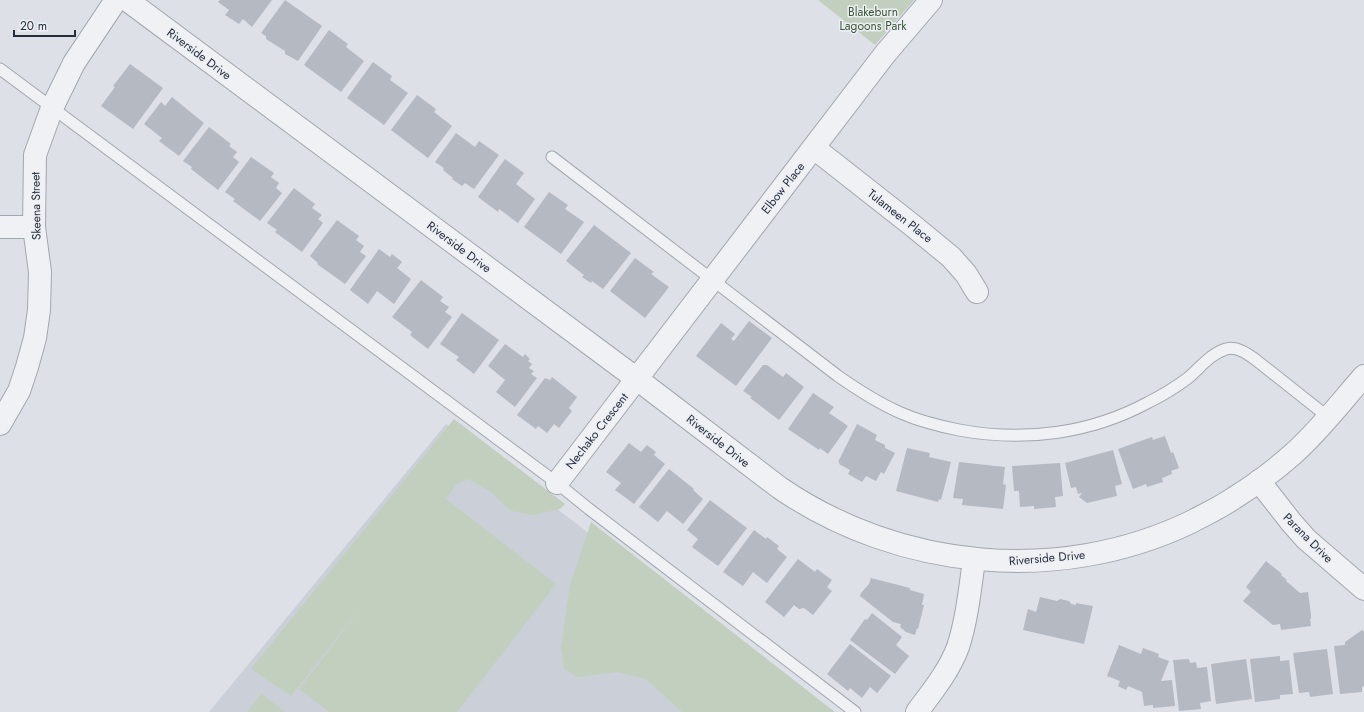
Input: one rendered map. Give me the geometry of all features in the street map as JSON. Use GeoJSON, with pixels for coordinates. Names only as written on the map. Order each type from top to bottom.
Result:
{"type":"FeatureCollection","features":[{"type":"Feature","properties":{"kind":"street","name":"Skeena Street"},"geometry":{"type":"LineString","coordinates":[[0,424],[19,391],[35,338],[39,310],[40,272],[34,227],[35,155],[52,108],[74,63],[116,0]]}},
{"type":"Feature","properties":{"kind":"street","name":"Riverside Drive"},"geometry":{"type":"LineString","coordinates":[[126,0],[637,379],[780,488],[818,512],[854,529],[893,543],[974,560],[1022,562],[1092,554],[1128,546],[1170,531],[1202,516],[1233,499],[1258,481],[1293,454],[1364,376]]}},
{"type":"Feature","properties":{"kind":"street","name":"Elbow Place"},"geometry":{"type":"LineString","coordinates":[[637,379],[885,54],[931,0]]}},
{"type":"Feature","properties":{"kind":"street","name":"Tulameen Place"},"geometry":{"type":"LineString","coordinates":[[814,148],[912,225],[950,257],[963,270],[977,292]]}},
{"type":"Feature","properties":{"kind":"street"},"geometry":{"type":"LineString","coordinates":[[0,227],[34,227]]}},
{"type":"Feature","properties":{"kind":"street","name":"Nechako Crescent"},"geometry":{"type":"LineString","coordinates":[[557,483],[637,379]]}},
{"type":"Feature","properties":{"kind":"street","name":"Parana Drive"},"geometry":{"type":"LineString","coordinates":[[1258,481],[1306,539],[1364,588]]}},
{"type":"Feature","properties":{"kind":"street"},"geometry":{"type":"LineString","coordinates":[[917,712],[944,674],[958,647],[967,610],[974,560]]}},
{"type":"Feature","properties":{"kind":"lane"},"geometry":{"type":"LineString","coordinates":[[0,69],[557,483],[855,712]]}},
{"type":"Feature","properties":{"kind":"lane"},"geometry":{"type":"LineString","coordinates":[[552,157],[838,376],[864,393],[913,418],[947,427],[980,433],[1017,436],[1065,431],[1099,423],[1144,405],[1188,378],[1212,356],[1228,349],[1239,350],[1256,360],[1328,417]]}},
{"type":"Feature","properties":{"kind":"shaded area"},"geometry":{"type":"Polygon","coordinates":[[[446,424],[781,680],[756,712],[209,712],[446,424]]]}},
{"type":"Feature","properties":{"kind":"green space","name":"Blakeburn Lagoons Park"},"geometry":{"type":"Polygon","coordinates":[[[818,0],[914,0],[875,45],[818,0]]]}},
{"type":"Feature","properties":{"kind":"green space"},"geometry":{"type":"Polygon","coordinates":[[[454,419],[565,504],[560,509],[534,515],[511,511],[490,491],[468,479],[456,485],[446,499],[556,584],[457,712],[329,712],[299,689],[370,596],[291,696],[251,669],[454,419]]]}},
{"type":"Feature","properties":{"kind":"green space"},"geometry":{"type":"Polygon","coordinates":[[[591,522],[835,712],[682,712],[646,679],[617,672],[578,677],[564,669],[561,647],[570,585],[591,522]]]}},
{"type":"Feature","properties":{"kind":"green space"},"geometry":{"type":"Polygon","coordinates":[[[262,694],[285,712],[247,712],[262,694]]]}},
{"type":"Feature","properties":{"kind":"building"},"geometry":{"type":"Polygon","coordinates":[[[220,0],[272,0],[252,27],[243,19],[239,24],[225,15],[229,10],[218,2],[220,0]]]}},
{"type":"Feature","properties":{"kind":"building"},"geometry":{"type":"Polygon","coordinates":[[[285,0],[322,26],[298,61],[285,54],[285,51],[266,39],[266,36],[261,33],[285,0]]]}},
{"type":"Feature","properties":{"kind":"building"},"geometry":{"type":"Polygon","coordinates":[[[329,30],[348,44],[346,47],[364,61],[341,92],[304,65],[329,30]]]}},
{"type":"Feature","properties":{"kind":"building"},"geometry":{"type":"Polygon","coordinates":[[[373,62],[392,76],[390,80],[408,93],[384,125],[347,98],[373,62]]]}},
{"type":"Feature","properties":{"kind":"building"},"geometry":{"type":"Polygon","coordinates":[[[130,64],[163,88],[133,129],[101,106],[115,87],[113,86],[130,64]]]}},
{"type":"Feature","properties":{"kind":"building"},"geometry":{"type":"Polygon","coordinates":[[[417,95],[436,109],[434,112],[452,126],[428,158],[391,130],[417,95]]]}},
{"type":"Feature","properties":{"kind":"building"},"geometry":{"type":"Polygon","coordinates":[[[172,97],[204,123],[179,156],[159,141],[162,138],[144,124],[161,102],[165,106],[172,97]]]}},
{"type":"Feature","properties":{"kind":"building"},"geometry":{"type":"Polygon","coordinates":[[[209,127],[231,144],[229,146],[237,152],[233,157],[239,162],[218,190],[183,161],[209,127]]]}},
{"type":"Feature","properties":{"kind":"building"},"geometry":{"type":"Polygon","coordinates":[[[456,133],[475,147],[479,141],[499,155],[474,189],[465,183],[462,186],[443,170],[444,168],[435,162],[456,133]]]}},
{"type":"Feature","properties":{"kind":"building"},"geometry":{"type":"Polygon","coordinates":[[[251,157],[274,173],[271,177],[279,183],[276,188],[282,193],[260,221],[233,201],[235,199],[225,192],[251,157]]]}},
{"type":"Feature","properties":{"kind":"building"},"geometry":{"type":"Polygon","coordinates":[[[505,159],[524,173],[516,184],[535,199],[518,223],[499,209],[498,212],[478,197],[505,159]]]}},
{"type":"Feature","properties":{"kind":"building"},"geometry":{"type":"Polygon","coordinates":[[[294,188],[315,204],[312,208],[322,215],[318,219],[323,223],[302,252],[275,232],[277,230],[267,223],[294,188]]]}},
{"type":"Feature","properties":{"kind":"building"},"geometry":{"type":"Polygon","coordinates":[[[549,192],[568,205],[565,209],[584,222],[561,254],[524,227],[549,192]]]}},
{"type":"Feature","properties":{"kind":"building"},"geometry":{"type":"Polygon","coordinates":[[[337,220],[359,236],[356,240],[364,246],[360,252],[366,256],[345,284],[317,264],[318,263],[310,256],[337,220]]]}},
{"type":"Feature","properties":{"kind":"building"},"geometry":{"type":"Polygon","coordinates":[[[594,225],[631,253],[603,289],[592,281],[591,283],[582,277],[584,275],[566,261],[594,225]]]}},
{"type":"Feature","properties":{"kind":"building"},"geometry":{"type":"Polygon","coordinates":[[[379,249],[390,257],[392,254],[402,262],[397,268],[411,279],[394,304],[377,291],[368,304],[350,290],[379,249]]]}},
{"type":"Feature","properties":{"kind":"building"},"geometry":{"type":"Polygon","coordinates":[[[635,258],[654,272],[651,274],[669,287],[645,318],[610,291],[635,258]]]}},
{"type":"Feature","properties":{"kind":"building"},"geometry":{"type":"Polygon","coordinates":[[[421,280],[443,297],[440,301],[449,307],[445,312],[452,317],[428,349],[410,335],[412,332],[392,317],[421,280]]]}},
{"type":"Feature","properties":{"kind":"building"},"geometry":{"type":"Polygon","coordinates":[[[462,313],[499,340],[474,374],[456,360],[459,357],[440,344],[462,313]]]}},
{"type":"Feature","properties":{"kind":"building"},"geometry":{"type":"Polygon","coordinates":[[[749,321],[772,338],[736,386],[696,356],[721,323],[735,334],[731,339],[734,341],[749,321]]]}},
{"type":"Feature","properties":{"kind":"building"},"geometry":{"type":"Polygon","coordinates":[[[505,344],[523,357],[525,354],[530,359],[528,361],[532,364],[529,368],[534,371],[531,374],[537,378],[515,407],[496,392],[505,380],[488,366],[505,344]]]}},
{"type":"Feature","properties":{"kind":"building"},"geometry":{"type":"Polygon","coordinates":[[[763,365],[767,365],[783,377],[786,373],[804,387],[779,420],[743,391],[763,365]]]}},
{"type":"Feature","properties":{"kind":"building"},"geometry":{"type":"Polygon","coordinates":[[[552,377],[577,397],[569,408],[572,411],[559,428],[554,424],[547,433],[538,426],[536,429],[517,415],[545,378],[550,380],[552,377]]]}},
{"type":"Feature","properties":{"kind":"building"},"geometry":{"type":"Polygon","coordinates":[[[813,393],[834,407],[829,413],[848,426],[828,454],[820,448],[819,450],[788,429],[813,393]]]}},
{"type":"Feature","properties":{"kind":"building"},"geometry":{"type":"Polygon","coordinates":[[[857,424],[877,435],[875,440],[885,445],[885,448],[895,453],[884,474],[881,472],[876,481],[866,476],[862,482],[848,474],[850,470],[838,462],[857,424]]]}},
{"type":"Feature","properties":{"kind":"building"},"geometry":{"type":"Polygon","coordinates":[[[1165,436],[1171,453],[1173,452],[1179,468],[1171,471],[1172,474],[1162,478],[1163,482],[1147,487],[1146,484],[1133,489],[1118,449],[1152,437],[1153,440],[1165,436]]]}},
{"type":"Feature","properties":{"kind":"building"},"geometry":{"type":"Polygon","coordinates":[[[629,443],[641,452],[647,445],[656,452],[654,455],[665,464],[634,504],[615,490],[621,483],[606,472],[629,443]]]}},
{"type":"Feature","properties":{"kind":"building"},"geometry":{"type":"Polygon","coordinates":[[[907,448],[930,453],[929,457],[951,462],[941,500],[939,499],[938,502],[896,491],[907,448]]]}},
{"type":"Feature","properties":{"kind":"building"},"geometry":{"type":"Polygon","coordinates":[[[1113,450],[1122,484],[1115,486],[1117,496],[1087,503],[1079,497],[1082,493],[1078,494],[1076,487],[1071,488],[1065,463],[1113,450]]]}},
{"type":"Feature","properties":{"kind":"building"},"geometry":{"type":"Polygon","coordinates":[[[959,462],[1005,467],[1003,484],[1006,485],[1003,509],[962,505],[963,499],[953,498],[959,462]]]}},
{"type":"Feature","properties":{"kind":"building"},"geometry":{"type":"Polygon","coordinates":[[[1060,463],[1063,496],[1055,497],[1056,507],[1034,509],[1034,506],[1020,507],[1019,491],[1014,491],[1012,466],[1060,463]]]}},
{"type":"Feature","properties":{"kind":"building"},"geometry":{"type":"Polygon","coordinates":[[[669,469],[694,489],[693,490],[703,499],[683,524],[667,511],[658,522],[639,507],[669,469]]]}},
{"type":"Feature","properties":{"kind":"building"},"geometry":{"type":"Polygon","coordinates":[[[710,500],[747,528],[718,566],[692,547],[698,539],[687,530],[710,500]]]}},
{"type":"Feature","properties":{"kind":"building"},"geometry":{"type":"Polygon","coordinates":[[[754,530],[779,546],[777,549],[787,557],[767,583],[753,572],[743,586],[723,572],[754,530]]]}},
{"type":"Feature","properties":{"kind":"building"},"geometry":{"type":"Polygon","coordinates":[[[798,559],[815,572],[817,569],[832,580],[827,587],[832,591],[813,615],[804,608],[799,609],[794,605],[784,617],[765,602],[798,559]]]}},
{"type":"Feature","properties":{"kind":"building"},"geometry":{"type":"Polygon","coordinates":[[[1266,561],[1282,574],[1281,575],[1287,580],[1286,581],[1300,593],[1308,592],[1311,626],[1281,630],[1280,624],[1273,625],[1243,601],[1251,592],[1246,587],[1266,561]]]}},
{"type":"Feature","properties":{"kind":"building"},"geometry":{"type":"Polygon","coordinates":[[[871,578],[910,588],[910,590],[924,594],[922,605],[924,605],[915,635],[906,632],[900,627],[901,624],[893,622],[860,596],[869,584],[871,578]]]}},
{"type":"Feature","properties":{"kind":"building"},"geometry":{"type":"Polygon","coordinates":[[[1040,597],[1057,601],[1060,599],[1069,601],[1071,604],[1076,605],[1076,603],[1093,606],[1084,644],[1023,630],[1028,609],[1036,612],[1040,597]]]}},
{"type":"Feature","properties":{"kind":"building"},"geometry":{"type":"Polygon","coordinates":[[[872,613],[902,637],[896,645],[909,656],[895,674],[850,640],[865,619],[867,620],[872,613]]]}},
{"type":"Feature","properties":{"kind":"building"},"geometry":{"type":"Polygon","coordinates":[[[1362,630],[1364,632],[1364,686],[1362,687],[1362,692],[1340,694],[1334,646],[1345,645],[1345,642],[1362,630]]]}},
{"type":"Feature","properties":{"kind":"building"},"geometry":{"type":"Polygon","coordinates":[[[850,644],[891,676],[877,693],[870,687],[862,698],[850,688],[848,691],[827,674],[850,644]]]}},
{"type":"Feature","properties":{"kind":"building"},"geometry":{"type":"Polygon","coordinates":[[[1119,645],[1141,654],[1143,648],[1159,654],[1158,657],[1169,661],[1161,681],[1172,680],[1175,706],[1153,708],[1153,705],[1144,706],[1142,692],[1128,686],[1126,690],[1118,686],[1120,681],[1107,676],[1119,645]]]}},
{"type":"Feature","properties":{"kind":"building"},"geometry":{"type":"Polygon","coordinates":[[[1327,649],[1333,694],[1310,697],[1309,692],[1299,693],[1293,653],[1327,649]]]}},
{"type":"Feature","properties":{"kind":"building"},"geometry":{"type":"Polygon","coordinates":[[[1280,656],[1280,661],[1289,660],[1293,694],[1280,695],[1280,699],[1255,702],[1250,659],[1280,656]]]}},
{"type":"Feature","properties":{"kind":"building"},"geometry":{"type":"Polygon","coordinates":[[[1189,659],[1190,663],[1196,662],[1197,668],[1207,667],[1211,701],[1200,703],[1201,709],[1179,711],[1173,660],[1189,659]]]}},
{"type":"Feature","properties":{"kind":"building"},"geometry":{"type":"Polygon","coordinates":[[[1246,659],[1252,699],[1216,704],[1211,664],[1246,659]]]}}]}
